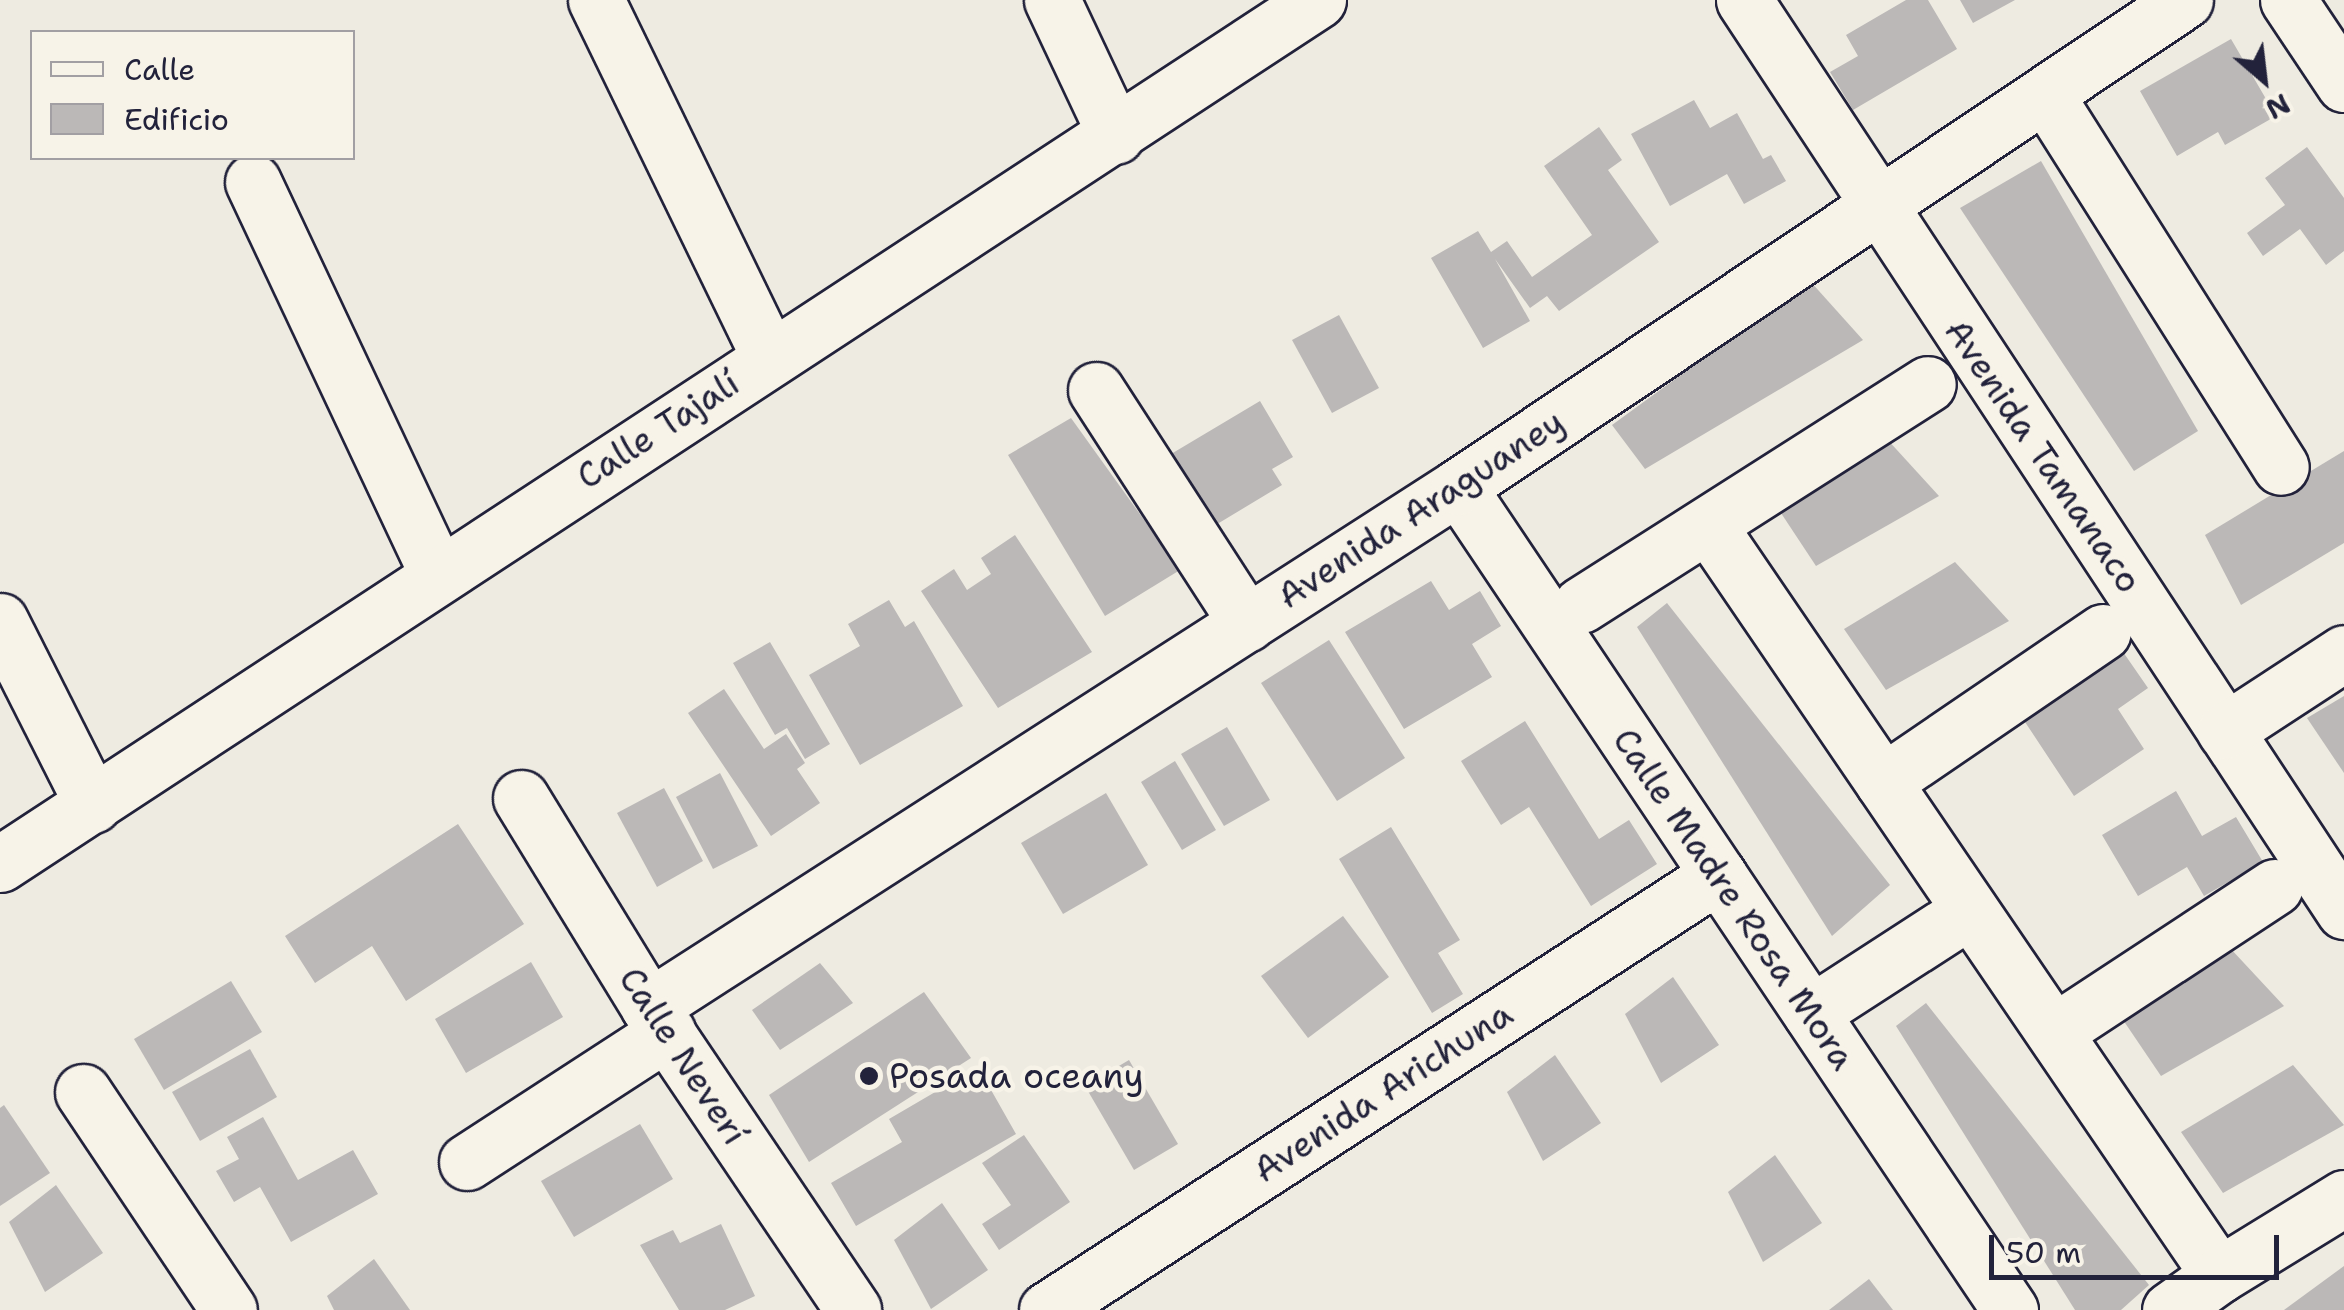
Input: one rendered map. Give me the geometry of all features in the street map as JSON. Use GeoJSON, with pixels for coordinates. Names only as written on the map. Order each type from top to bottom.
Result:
{"type":"FeatureCollection","features":[{"type":"Feature","properties":{"kind":"street"},"geometry":{"type":"LineString","coordinates":[[596,0],[770,358]]}},
{"type":"Feature","properties":{"kind":"street"},"geometry":{"type":"LineString","coordinates":[[1052,0],[1116,136]]}},
{"type":"Feature","properties":{"kind":"street","name":"Calle Tajalí"},"geometry":{"type":"LineString","coordinates":[[0,864],[438,573],[1116,136],[1318,0]]}},
{"type":"Feature","properties":{"kind":"street","name":"Avenida Tamanaco"},"geometry":{"type":"LineString","coordinates":[[1744,0],[1876,206],[2344,911]]}},
{"type":"Feature","properties":{"kind":"street","name":"Avenida Araguaney"},"geometry":{"type":"LineString","coordinates":[[467,1162],[658,1020],[1246,623],[1458,487],[2185,0]]}},
{"type":"Feature","properties":{"kind":"street"},"geometry":{"type":"LineString","coordinates":[[2288,0],[2344,84]]}},
{"type":"Feature","properties":{"kind":"street"},"geometry":{"type":"LineString","coordinates":[[2045,94],[2281,467]]}},
{"type":"Feature","properties":{"kind":"street"},"geometry":{"type":"LineString","coordinates":[[252,182],[438,573]]}},
{"type":"Feature","properties":{"kind":"street"},"geometry":{"type":"LineString","coordinates":[[1581,605],[1710,528],[1928,384]]}},
{"type":"Feature","properties":{"kind":"street"},"geometry":{"type":"LineString","coordinates":[[1096,390],[1246,623]]}},
{"type":"Feature","properties":{"kind":"street","name":"Calle Madre Rosa Mora"},"geometry":{"type":"LineString","coordinates":[[1458,487],[2010,1310]]}},
{"type":"Feature","properties":{"kind":"street"},"geometry":{"type":"LineString","coordinates":[[1710,528],[2219,1275]]}},
{"type":"Feature","properties":{"kind":"street"},"geometry":{"type":"LineString","coordinates":[[0,621],[93,805]]}},
{"type":"Feature","properties":{"kind":"street"},"geometry":{"type":"LineString","coordinates":[[1882,782],[2103,632]]}},
{"type":"Feature","properties":{"kind":"street"},"geometry":{"type":"LineString","coordinates":[[2224,731],[2344,653]]}},
{"type":"Feature","properties":{"kind":"street","name":"Calle Neverí"},"geometry":{"type":"LineString","coordinates":[[521,798],[658,1020],[852,1310]]}},
{"type":"Feature","properties":{"kind":"street","name":"Avenida Arichuna"},"geometry":{"type":"LineString","coordinates":[[1048,1310],[1718,874]]}},
{"type":"Feature","properties":{"kind":"street"},"geometry":{"type":"LineString","coordinates":[[2054,1032],[2276,888]]}},
{"type":"Feature","properties":{"kind":"street"},"geometry":{"type":"LineString","coordinates":[[1811,1013],[1970,910]]}},
{"type":"Feature","properties":{"kind":"street"},"geometry":{"type":"LineString","coordinates":[[82,1092],[211,1304]]}},
{"type":"Feature","properties":{"kind":"street"},"geometry":{"type":"LineString","coordinates":[[2170,1310],[2344,1198]]}},
{"type":"Feature","properties":{"kind":"building"},"geometry":{"type":"Polygon","coordinates":[[[1906,0],[1928,0],[1957,49],[1853,110],[1830,72],[1858,56],[1846,35],[1906,0]]]}},
{"type":"Feature","properties":{"kind":"building"},"geometry":{"type":"Polygon","coordinates":[[[1960,0],[2015,0],[1973,23],[1960,0]]]}},
{"type":"Feature","properties":{"kind":"building"},"geometry":{"type":"Polygon","coordinates":[[[2231,39],[2276,116],[2225,145],[2218,132],[2177,156],[2140,91],[2231,39]]]}},
{"type":"Feature","properties":{"kind":"building"},"geometry":{"type":"Polygon","coordinates":[[[1694,100],[1710,128],[1737,113],[1763,159],[1771,155],[1786,181],[1744,204],[1727,174],[1670,206],[1631,134],[1694,100]]]}},
{"type":"Feature","properties":{"kind":"building"},"geometry":{"type":"Polygon","coordinates":[[[1599,127],[1622,160],[1608,170],[1659,242],[1559,311],[1547,296],[1530,308],[1495,259],[1530,321],[1483,348],[1431,258],[1478,231],[1491,252],[1507,241],[1532,277],[1592,235],[1544,166],[1599,127]]]}},
{"type":"Feature","properties":{"kind":"building"},"geometry":{"type":"Polygon","coordinates":[[[2307,147],[2344,198],[2344,251],[2326,265],[2300,229],[2263,256],[2247,233],[2285,205],[2265,178],[2307,147]]]}},
{"type":"Feature","properties":{"kind":"building"},"geometry":{"type":"Polygon","coordinates":[[[2041,161],[2198,431],[2134,471],[1960,208],[2041,161]]]}},
{"type":"Feature","properties":{"kind":"building"},"geometry":{"type":"Polygon","coordinates":[[[1810,281],[1863,340],[1645,469],[1612,425],[1810,281]]]}},
{"type":"Feature","properties":{"kind":"building"},"geometry":{"type":"Polygon","coordinates":[[[1339,315],[1379,388],[1332,413],[1292,340],[1339,315]]]}},
{"type":"Feature","properties":{"kind":"building"},"geometry":{"type":"Polygon","coordinates":[[[1260,401],[1293,457],[1272,469],[1282,485],[1204,532],[1161,460],[1260,401]]]}},
{"type":"Feature","properties":{"kind":"building"},"geometry":{"type":"Polygon","coordinates":[[[1071,418],[1180,570],[1105,616],[1008,455],[1071,418]]]}},
{"type":"Feature","properties":{"kind":"building"},"geometry":{"type":"Polygon","coordinates":[[[1886,438],[1939,496],[1816,566],[1775,504],[1886,438]]]}},
{"type":"Feature","properties":{"kind":"building"},"geometry":{"type":"Polygon","coordinates":[[[2344,451],[2344,543],[2241,605],[2205,535],[2344,451]]]}},
{"type":"Feature","properties":{"kind":"building"},"geometry":{"type":"Polygon","coordinates":[[[1015,535],[1092,652],[998,708],[921,591],[954,569],[967,590],[991,574],[981,558],[1015,535]]]}},
{"type":"Feature","properties":{"kind":"building"},"geometry":{"type":"Polygon","coordinates":[[[1955,562],[2009,621],[1886,690],[1844,629],[1955,562]]]}},
{"type":"Feature","properties":{"kind":"building"},"geometry":{"type":"Polygon","coordinates":[[[1431,581],[1449,610],[1480,591],[1501,626],[1472,644],[1492,677],[1404,729],[1345,632],[1431,581]]]}},
{"type":"Feature","properties":{"kind":"building"},"geometry":{"type":"Polygon","coordinates":[[[889,600],[905,627],[914,621],[963,706],[860,765],[809,675],[860,646],[848,624],[889,600]]]}},
{"type":"Feature","properties":{"kind":"building"},"geometry":{"type":"Polygon","coordinates":[[[1667,603],[1890,885],[1832,936],[1637,627],[1667,603]]]}},
{"type":"Feature","properties":{"kind":"building"},"geometry":{"type":"Polygon","coordinates":[[[1329,640],[1405,758],[1337,801],[1261,683],[1329,640]]]}},
{"type":"Feature","properties":{"kind":"building"},"geometry":{"type":"Polygon","coordinates":[[[770,642],[830,744],[805,759],[787,728],[775,735],[733,663],[770,642]]]}},
{"type":"Feature","properties":{"kind":"building"},"geometry":{"type":"Polygon","coordinates":[[[2121,649],[2148,688],[2118,709],[2144,749],[2074,796],[2021,716],[2121,649]]]}},
{"type":"Feature","properties":{"kind":"building"},"geometry":{"type":"Polygon","coordinates":[[[724,689],[764,749],[786,734],[805,763],[797,769],[820,803],[771,836],[688,713],[724,689]]]}},
{"type":"Feature","properties":{"kind":"building"},"geometry":{"type":"Polygon","coordinates":[[[2344,696],[2344,773],[2307,718],[2344,696]]]}},
{"type":"Feature","properties":{"kind":"building"},"geometry":{"type":"Polygon","coordinates":[[[1525,721],[1599,839],[1629,820],[1657,864],[1591,906],[1529,807],[1501,825],[1461,761],[1525,721]]]}},
{"type":"Feature","properties":{"kind":"building"},"geometry":{"type":"Polygon","coordinates":[[[1227,727],[1270,800],[1224,826],[1181,754],[1227,727]]]}},
{"type":"Feature","properties":{"kind":"building"},"geometry":{"type":"Polygon","coordinates":[[[1175,761],[1216,830],[1182,850],[1141,782],[1175,761]]]}},
{"type":"Feature","properties":{"kind":"building"},"geometry":{"type":"Polygon","coordinates":[[[720,773],[758,846],[713,869],[676,797],[720,773]]]}},
{"type":"Feature","properties":{"kind":"building"},"geometry":{"type":"Polygon","coordinates":[[[664,788],[703,861],[657,887],[617,813],[664,788]]]}},
{"type":"Feature","properties":{"kind":"building"},"geometry":{"type":"Polygon","coordinates":[[[2176,791],[2202,836],[2236,817],[2263,862],[2204,896],[2187,867],[2138,896],[2102,835],[2176,791]]]}},
{"type":"Feature","properties":{"kind":"building"},"geometry":{"type":"Polygon","coordinates":[[[1106,793],[1148,865],[1063,914],[1021,843],[1106,793]]]}},
{"type":"Feature","properties":{"kind":"building"},"geometry":{"type":"Polygon","coordinates":[[[458,824],[524,924],[406,1001],[372,946],[315,983],[285,936],[458,824]]]}},
{"type":"Feature","properties":{"kind":"building"},"geometry":{"type":"Polygon","coordinates":[[[1391,827],[1460,940],[1438,953],[1463,994],[1432,1013],[1339,859],[1391,827]]]}},
{"type":"Feature","properties":{"kind":"building"},"geometry":{"type":"Polygon","coordinates":[[[1343,916],[1389,977],[1308,1038],[1261,976],[1343,916]]]}},
{"type":"Feature","properties":{"kind":"building"},"geometry":{"type":"Polygon","coordinates":[[[2230,948],[2284,1006],[2161,1076],[2119,1014],[2230,948]]]}},
{"type":"Feature","properties":{"kind":"building"},"geometry":{"type":"Polygon","coordinates":[[[531,962],[563,1017],[466,1073],[435,1019],[531,962]]]}},
{"type":"Feature","properties":{"kind":"building"},"geometry":{"type":"Polygon","coordinates":[[[820,963],[853,1003],[780,1050],[752,1010],[820,963]]]}},
{"type":"Feature","properties":{"kind":"building"},"geometry":{"type":"Polygon","coordinates":[[[1673,977],[1719,1045],[1661,1083],[1625,1014],[1673,977]]]}},
{"type":"Feature","properties":{"kind":"building"},"geometry":{"type":"Polygon","coordinates":[[[231,981],[262,1032],[164,1090],[134,1039],[231,981]]]}},
{"type":"Feature","properties":{"kind":"building","name":"Posada oceany"},"geometry":{"type":"Polygon","coordinates":[[[924,992],[971,1058],[809,1162],[769,1095],[924,992]]]}},
{"type":"Feature","properties":{"kind":"building"},"geometry":{"type":"Polygon","coordinates":[[[1926,1003],[2149,1285],[2121,1310],[2075,1310],[1896,1026],[1926,1003]]]}},
{"type":"Feature","properties":{"kind":"building"},"geometry":{"type":"Polygon","coordinates":[[[250,1049],[277,1097],[200,1141],[172,1092],[250,1049]]]}},
{"type":"Feature","properties":{"kind":"building"},"geometry":{"type":"Polygon","coordinates":[[[1555,1055],[1601,1123],[1543,1161],[1507,1092],[1555,1055]]]}},
{"type":"Feature","properties":{"kind":"building"},"geometry":{"type":"Polygon","coordinates":[[[1129,1060],[1178,1144],[1134,1170],[1085,1086],[1129,1060]]]}},
{"type":"Feature","properties":{"kind":"building"},"geometry":{"type":"Polygon","coordinates":[[[2293,1065],[2344,1125],[2223,1193],[2181,1132],[2293,1065]]]}},
{"type":"Feature","properties":{"kind":"building"},"geometry":{"type":"Polygon","coordinates":[[[978,1067],[1016,1134],[856,1226],[831,1183],[902,1142],[889,1119],[978,1067]]]}},
{"type":"Feature","properties":{"kind":"building"},"geometry":{"type":"Polygon","coordinates":[[[4,1105],[50,1173],[0,1206],[0,1108],[4,1105]]]}},
{"type":"Feature","properties":{"kind":"building"},"geometry":{"type":"Polygon","coordinates":[[[263,1117],[298,1180],[353,1150],[378,1194],[291,1242],[260,1187],[234,1202],[216,1171],[239,1159],[227,1137],[263,1117]]]}},
{"type":"Feature","properties":{"kind":"building"},"geometry":{"type":"Polygon","coordinates":[[[640,1124],[673,1179],[574,1237],[541,1181],[640,1124]]]}},
{"type":"Feature","properties":{"kind":"building"},"geometry":{"type":"Polygon","coordinates":[[[1024,1135],[1070,1202],[999,1250],[982,1224],[1011,1205],[982,1163],[1024,1135]]]}},
{"type":"Feature","properties":{"kind":"building"},"geometry":{"type":"Polygon","coordinates":[[[1775,1155],[1822,1223],[1763,1262],[1728,1192],[1775,1155]]]}},
{"type":"Feature","properties":{"kind":"building"},"geometry":{"type":"Polygon","coordinates":[[[56,1185],[103,1253],[45,1292],[9,1222],[56,1185]]]}},
{"type":"Feature","properties":{"kind":"building"},"geometry":{"type":"Polygon","coordinates":[[[942,1203],[988,1270],[931,1309],[894,1240],[942,1203]]]}},
{"type":"Feature","properties":{"kind":"building"},"geometry":{"type":"Polygon","coordinates":[[[721,1224],[755,1296],[725,1310],[679,1310],[640,1245],[673,1230],[680,1243],[721,1224]]]}},
{"type":"Feature","properties":{"kind":"building"},"geometry":{"type":"Polygon","coordinates":[[[374,1259],[410,1310],[334,1310],[327,1296],[374,1259]]]}},
{"type":"Feature","properties":{"kind":"building"},"geometry":{"type":"Polygon","coordinates":[[[2344,1266],[2344,1310],[2284,1310],[2344,1266]]]}},
{"type":"Feature","properties":{"kind":"building"},"geometry":{"type":"Polygon","coordinates":[[[1869,1279],[1893,1310],[1829,1310],[1869,1279]]]}},
{"type":"Feature","properties":{"kind":"place","name":"Posada oceany"},"geometry":{"type":"Point","coordinates":[869,1076]}}]}
